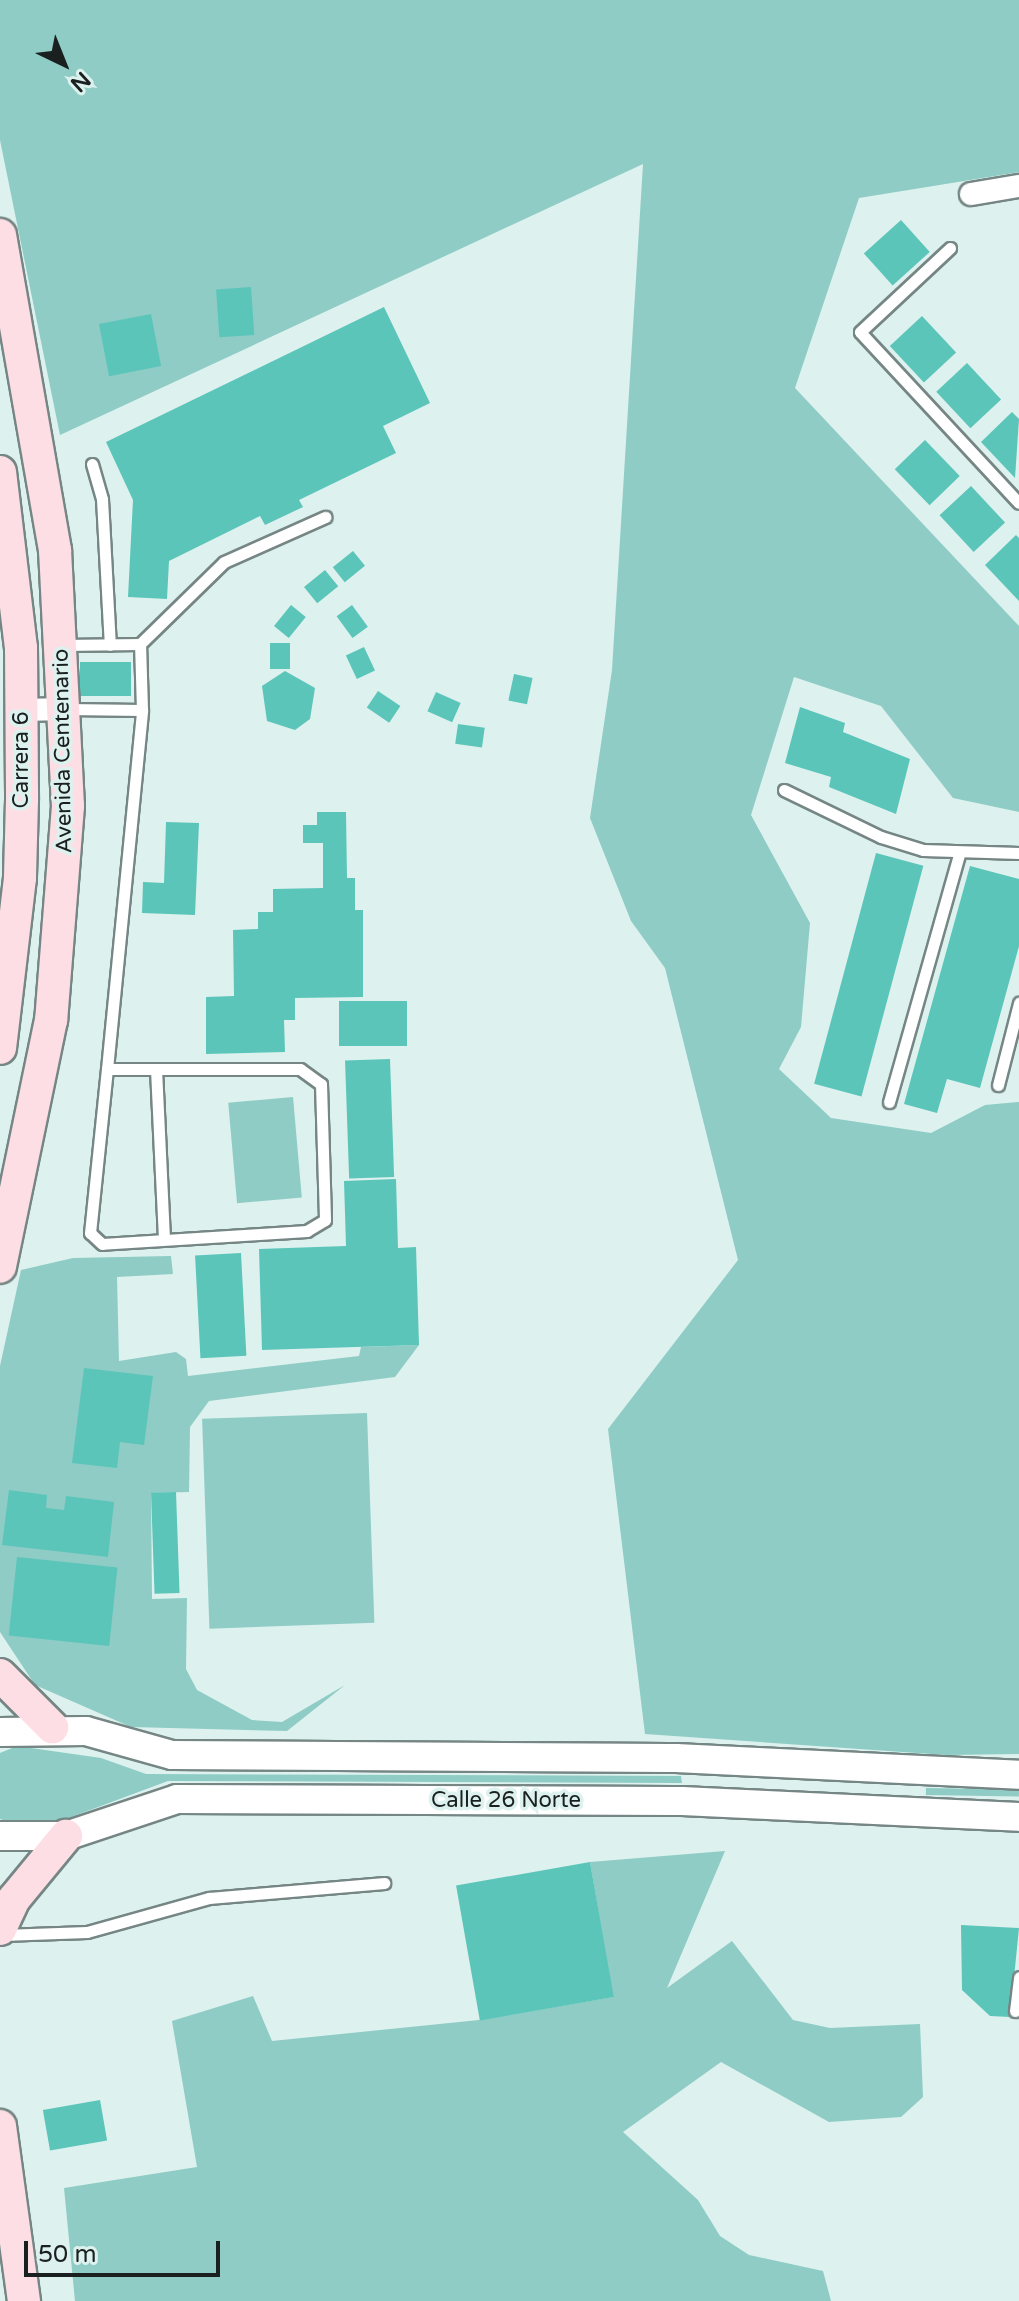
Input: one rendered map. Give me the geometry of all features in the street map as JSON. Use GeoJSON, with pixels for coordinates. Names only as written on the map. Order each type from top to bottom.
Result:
{"type":"FeatureCollection","features":[{"type":"Feature","properties":{"kind":"main road","name":"Avenida Centenario"},"geometry":{"type":"LineString","coordinates":[[0,235],[43,462],[66,709],[64,889],[51,1020],[0,1267]]}},
{"type":"Feature","properties":{"kind":"main road","name":"Carrera 6"},"geometry":{"type":"LineString","coordinates":[[0,472],[17,710],[0,1048]]}},
{"type":"Feature","properties":{"kind":"main road"},"geometry":{"type":"LineString","coordinates":[[0,1675],[52,1727]]}},
{"type":"Feature","properties":{"kind":"main road"},"geometry":{"type":"LineString","coordinates":[[0,1932],[14,1899],[66,1836]]}},
{"type":"Feature","properties":{"kind":"main road"},"geometry":{"type":"LineString","coordinates":[[0,2126],[24,2301]]}},
{"type":"Feature","properties":{"kind":"street"},"geometry":{"type":"LineString","coordinates":[[971,194],[1019,186]]}},
{"type":"Feature","properties":{"kind":"street"},"geometry":{"type":"LineString","coordinates":[[17,710],[66,709]]}},
{"type":"Feature","properties":{"kind":"street","name":"Calle 26 Norte"},"geometry":{"type":"LineString","coordinates":[[0,1732],[52,1727],[172,1755],[676,1758],[1019,1775]]}},
{"type":"Feature","properties":{"kind":"street","name":"Calle 26 Norte"},"geometry":{"type":"LineString","coordinates":[[0,1836],[66,1836],[177,1799],[682,1801],[1019,1817]]}},
{"type":"Feature","properties":{"kind":"lane"},"geometry":{"type":"LineString","coordinates":[[950,248],[860,332],[1017,497]]}},
{"type":"Feature","properties":{"kind":"lane"},"geometry":{"type":"LineString","coordinates":[[92,464],[102,499],[110,645]]}},
{"type":"Feature","properties":{"kind":"lane"},"geometry":{"type":"LineString","coordinates":[[62,645],[140,644],[224,562],[325,517]]}},
{"type":"Feature","properties":{"kind":"lane"},"geometry":{"type":"LineString","coordinates":[[107,1069],[300,1069],[321,1084],[325,1220],[307,1231],[102,1244],[90,1233],[142,710],[140,644]]}},
{"type":"Feature","properties":{"kind":"lane"},"geometry":{"type":"LineString","coordinates":[[66,709],[142,710]]}},
{"type":"Feature","properties":{"kind":"lane"},"geometry":{"type":"LineString","coordinates":[[784,790],[881,837],[959,854],[1019,853]]}},
{"type":"Feature","properties":{"kind":"lane"},"geometry":{"type":"LineString","coordinates":[[889,1102],[959,854]]}},
{"type":"Feature","properties":{"kind":"lane"},"geometry":{"type":"LineString","coordinates":[[998,1085],[1019,1003]]}},
{"type":"Feature","properties":{"kind":"lane"},"geometry":{"type":"LineString","coordinates":[[156,1069],[164,1239]]}},
{"type":"Feature","properties":{"kind":"lane"},"geometry":{"type":"LineString","coordinates":[[0,1932],[87,1932],[209,1898],[384,1883]]}},
{"type":"Feature","properties":{"kind":"lane"},"geometry":{"type":"LineString","coordinates":[[1015,2011],[1019,1977]]}},
{"type":"Feature","properties":{"kind":"shaded area"},"geometry":{"type":"Polygon","coordinates":[[[0,0],[1019,0],[1019,172],[859,198],[795,388],[1019,626],[1019,812],[953,798],[881,706],[794,677],[751,815],[810,923],[801,1027],[779,1069],[831,1118],[931,1133],[985,1105],[1019,1102],[1019,1754],[946,1755],[645,1734],[608,1429],[738,1260],[665,968],[631,921],[590,818],[612,670],[643,164],[60,435],[0,140],[0,0]]]}},
{"type":"Feature","properties":{"kind":"shaded area"},"geometry":{"type":"Polygon","coordinates":[[[293,1097],[302,1198],[237,1203],[228,1103],[293,1097]]]}},
{"type":"Feature","properties":{"kind":"shaded area"},"geometry":{"type":"Polygon","coordinates":[[[171,1256],[173,1274],[117,1277],[119,1361],[176,1352],[186,1359],[188,1376],[359,1356],[361,1347],[419,1345],[395,1377],[209,1401],[190,1427],[189,1492],[151,1493],[152,1599],[187,1598],[186,1669],[197,1690],[252,1720],[282,1722],[345,1685],[287,1731],[131,1727],[35,1685],[0,1632],[0,1366],[21,1270],[73,1258],[171,1256]]]}},
{"type":"Feature","properties":{"kind":"shaded area"},"geometry":{"type":"Polygon","coordinates":[[[367,1413],[374,1623],[209,1629],[202,1419],[367,1413]]]}},
{"type":"Feature","properties":{"kind":"shaded area"},"geometry":{"type":"Polygon","coordinates":[[[17,1746],[101,1758],[146,1774],[681,1776],[682,1783],[168,1781],[66,1819],[14,1824],[0,1819],[0,1753],[17,1746]]]}},
{"type":"Feature","properties":{"kind":"shaded area"},"geometry":{"type":"Polygon","coordinates":[[[926,1788],[1019,1790],[1019,1797],[926,1795],[926,1788]]]}},
{"type":"Feature","properties":{"kind":"shaded area"},"geometry":{"type":"Polygon","coordinates":[[[725,1851],[667,1988],[732,1941],[793,2020],[830,2028],[920,2024],[923,2097],[901,2117],[829,2122],[721,2062],[623,2132],[698,2200],[720,2236],[749,2255],[823,2271],[831,2301],[75,2301],[64,2188],[197,2167],[172,2021],[253,1996],[272,2041],[479,2020],[613,1997],[590,1862],[725,1851]]]}},
{"type":"Feature","properties":{"kind":"building"},"geometry":{"type":"Polygon","coordinates":[[[901,220],[930,252],[893,285],[864,253],[901,220]]]}},
{"type":"Feature","properties":{"kind":"building"},"geometry":{"type":"Polygon","coordinates":[[[251,287],[254,335],[219,337],[216,289],[251,287]]]}},
{"type":"Feature","properties":{"kind":"building"},"geometry":{"type":"Polygon","coordinates":[[[384,307],[430,403],[383,426],[396,453],[299,500],[303,507],[265,525],[260,516],[169,561],[167,599],[128,597],[133,500],[106,442],[384,307]]]}},
{"type":"Feature","properties":{"kind":"building"},"geometry":{"type":"Polygon","coordinates":[[[151,314],[161,366],[109,376],[99,324],[151,314]]]}},
{"type":"Feature","properties":{"kind":"building"},"geometry":{"type":"Polygon","coordinates":[[[922,316],[956,353],[924,383],[890,346],[922,316]]]}},
{"type":"Feature","properties":{"kind":"building"},"geometry":{"type":"Polygon","coordinates":[[[967,363],[1001,400],[970,428],[936,392],[967,363]]]}},
{"type":"Feature","properties":{"kind":"building"},"geometry":{"type":"Polygon","coordinates":[[[1012,412],[1019,419],[1015,478],[981,442],[1012,412]]]}},
{"type":"Feature","properties":{"kind":"building"},"geometry":{"type":"Polygon","coordinates":[[[925,440],[960,476],[930,505],[895,469],[925,440]]]}},
{"type":"Feature","properties":{"kind":"building"},"geometry":{"type":"Polygon","coordinates":[[[971,486],[1005,523],[974,552],[940,515],[971,486]]]}},
{"type":"Feature","properties":{"kind":"building"},"geometry":{"type":"Polygon","coordinates":[[[1016,535],[1019,538],[1019,601],[985,565],[1016,535]]]}},
{"type":"Feature","properties":{"kind":"building"},"geometry":{"type":"Polygon","coordinates":[[[353,551],[365,566],[345,582],[333,567],[353,551]]]}},
{"type":"Feature","properties":{"kind":"building"},"geometry":{"type":"Polygon","coordinates":[[[325,570],[338,586],[317,603],[304,587],[325,570]]]}},
{"type":"Feature","properties":{"kind":"building"},"geometry":{"type":"Polygon","coordinates":[[[291,605],[306,617],[289,638],[274,626],[291,605]]]}},
{"type":"Feature","properties":{"kind":"building"},"geometry":{"type":"Polygon","coordinates":[[[352,605],[368,627],[352,638],[337,616],[352,605]]]}},
{"type":"Feature","properties":{"kind":"building"},"geometry":{"type":"Polygon","coordinates":[[[270,643],[290,643],[290,669],[270,669],[270,643]]]}},
{"type":"Feature","properties":{"kind":"building"},"geometry":{"type":"Polygon","coordinates":[[[364,647],[375,671],[357,679],[346,655],[364,647]]]}},
{"type":"Feature","properties":{"kind":"building"},"geometry":{"type":"Polygon","coordinates":[[[80,662],[131,662],[131,696],[80,696],[80,662]]]}},
{"type":"Feature","properties":{"kind":"building"},"geometry":{"type":"Polygon","coordinates":[[[285,671],[315,688],[310,719],[295,730],[267,721],[262,686],[285,671]]]}},
{"type":"Feature","properties":{"kind":"building"},"geometry":{"type":"Polygon","coordinates":[[[514,674],[533,678],[527,704],[508,700],[514,674]]]}},
{"type":"Feature","properties":{"kind":"building"},"geometry":{"type":"Polygon","coordinates":[[[378,691],[400,706],[389,723],[367,708],[378,691]]]}},
{"type":"Feature","properties":{"kind":"building"},"geometry":{"type":"Polygon","coordinates":[[[436,692],[461,703],[452,722],[427,711],[436,692]]]}},
{"type":"Feature","properties":{"kind":"building"},"geometry":{"type":"Polygon","coordinates":[[[800,707],[845,723],[843,732],[910,759],[896,814],[829,787],[831,777],[785,763],[800,707]]]}},
{"type":"Feature","properties":{"kind":"building"},"geometry":{"type":"Polygon","coordinates":[[[458,724],[485,728],[482,748],[455,744],[458,724]]]}},
{"type":"Feature","properties":{"kind":"building"},"geometry":{"type":"Polygon","coordinates":[[[317,812],[346,812],[347,878],[355,878],[355,910],[363,910],[363,997],[295,998],[295,1020],[284,1020],[285,1052],[206,1054],[206,997],[234,996],[233,930],[258,929],[258,912],[273,912],[273,889],[323,888],[323,843],[303,843],[303,825],[317,825],[317,812]]]}},
{"type":"Feature","properties":{"kind":"building"},"geometry":{"type":"Polygon","coordinates":[[[166,822],[199,823],[195,915],[142,913],[143,882],[164,883],[166,822]]]}},
{"type":"Feature","properties":{"kind":"building"},"geometry":{"type":"Polygon","coordinates":[[[876,853],[923,866],[861,1097],[814,1084],[876,853]]]}},
{"type":"Feature","properties":{"kind":"building"},"geometry":{"type":"Polygon","coordinates":[[[970,866],[1019,879],[1019,946],[980,1088],[947,1079],[937,1113],[904,1104],[970,866]]]}},
{"type":"Feature","properties":{"kind":"building"},"geometry":{"type":"Polygon","coordinates":[[[339,1001],[407,1001],[407,1046],[339,1046],[339,1001]]]}},
{"type":"Feature","properties":{"kind":"building"},"geometry":{"type":"Polygon","coordinates":[[[390,1059],[394,1177],[349,1178],[345,1061],[390,1059]]]}},
{"type":"Feature","properties":{"kind":"building"},"geometry":{"type":"Polygon","coordinates":[[[396,1179],[398,1248],[416,1247],[419,1345],[262,1350],[259,1249],[346,1246],[344,1181],[396,1179]]]}},
{"type":"Feature","properties":{"kind":"building"},"geometry":{"type":"Polygon","coordinates":[[[241,1253],[246,1356],[200,1358],[195,1255],[241,1253]]]}},
{"type":"Feature","properties":{"kind":"building"},"geometry":{"type":"Polygon","coordinates":[[[84,1368],[153,1376],[144,1445],[120,1442],[117,1468],[72,1463],[84,1368]]]}},
{"type":"Feature","properties":{"kind":"building"},"geometry":{"type":"Polygon","coordinates":[[[9,1490],[47,1495],[46,1508],[64,1510],[66,1496],[114,1502],[108,1557],[2,1545],[9,1490]]]}},
{"type":"Feature","properties":{"kind":"building"},"geometry":{"type":"Polygon","coordinates":[[[176,1492],[180,1593],[155,1594],[151,1493],[176,1492]]]}},
{"type":"Feature","properties":{"kind":"building"},"geometry":{"type":"Polygon","coordinates":[[[17,1557],[117,1568],[109,1646],[9,1636],[17,1557]]]}},
{"type":"Feature","properties":{"kind":"building"},"geometry":{"type":"Polygon","coordinates":[[[590,1862],[614,1997],[480,2021],[456,1886],[590,1862]]]}},
{"type":"Feature","properties":{"kind":"building"},"geometry":{"type":"Polygon","coordinates":[[[961,1925],[1019,1928],[1010,2017],[990,2016],[962,1990],[961,1925]]]}},
{"type":"Feature","properties":{"kind":"building"},"geometry":{"type":"Polygon","coordinates":[[[100,2100],[107,2140],[50,2150],[43,2110],[100,2100]]]}}]}
